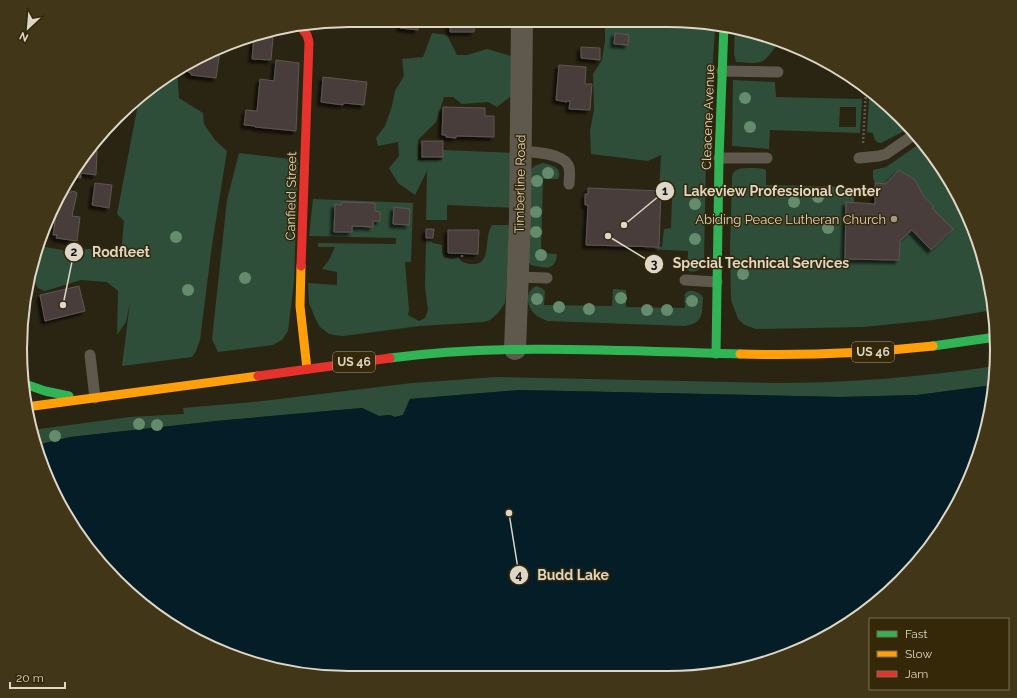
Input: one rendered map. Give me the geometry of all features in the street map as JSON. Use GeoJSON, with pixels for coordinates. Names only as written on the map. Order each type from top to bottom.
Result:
{"type":"FeatureCollection","features":[{"type":"Feature","properties":{"kind":"main road","name":"Canfield Street"},"geometry":{"type":"LineString","coordinates":[[304,30],[307,35],[309,42],[300,306],[307,369]]}},
{"type":"Feature","properties":{"kind":"main road","name":"Cleacene Avenue"},"geometry":{"type":"LineString","coordinates":[[716,354],[719,158],[724,32]]}},
{"type":"Feature","properties":{"kind":"main road","name":"US 46"},"geometry":{"type":"LineString","coordinates":[[32,406],[428,354],[515,349],[780,355],[851,353],[915,348],[989,338]]}},
{"type":"Feature","properties":{"kind":"main road"},"geometry":{"type":"LineString","coordinates":[[29,386],[82,400]]}},
{"type":"Feature","properties":{"kind":"street","name":"Timberline Road"},"geometry":{"type":"LineString","coordinates":[[515,349],[521,151],[522,27]]}},
{"type":"Feature","properties":{"kind":"lane"},"geometry":{"type":"LineString","coordinates":[[722,71],[778,72]]}},
{"type":"Feature","properties":{"kind":"lane"},"geometry":{"type":"LineString","coordinates":[[860,158],[886,154],[910,137]]}},
{"type":"Feature","properties":{"kind":"lane"},"geometry":{"type":"LineString","coordinates":[[521,151],[549,155],[566,162],[569,167],[569,184]]}},
{"type":"Feature","properties":{"kind":"lane"},"geometry":{"type":"LineString","coordinates":[[719,158],[767,158]]}},
{"type":"Feature","properties":{"kind":"lane"},"geometry":{"type":"LineString","coordinates":[[517,277],[547,278]]}},
{"type":"Feature","properties":{"kind":"lane"},"geometry":{"type":"LineString","coordinates":[[685,280],[717,282]]}},
{"type":"Feature","properties":{"kind":"lane"},"geometry":{"type":"LineString","coordinates":[[90,355],[95,398]]}},
{"type":"Feature","properties":{"kind":"path"},"geometry":{"type":"LineString","coordinates":[[864,127],[866,95]]}},
{"type":"Feature","properties":{"kind":"green space"},"geometry":{"type":"Polygon","coordinates":[[[605,27],[663,27],[715,31],[706,159],[704,262],[700,269],[692,272],[687,270],[688,251],[645,249],[645,247],[662,247],[664,229],[671,228],[672,198],[661,197],[661,191],[659,191],[661,155],[648,161],[591,154],[590,131],[594,110],[593,74],[602,60],[605,41],[605,27]]]}},
{"type":"Feature","properties":{"kind":"green space"},"geometry":{"type":"Polygon","coordinates":[[[432,33],[447,35],[457,55],[467,55],[487,49],[511,56],[514,94],[497,107],[488,102],[462,104],[453,97],[444,97],[436,122],[418,140],[418,160],[442,160],[443,150],[513,153],[513,208],[447,205],[447,220],[426,220],[427,172],[429,167],[415,195],[398,183],[389,168],[399,156],[398,142],[378,146],[376,138],[385,126],[392,106],[395,91],[404,76],[402,59],[423,57],[432,33]]]}},
{"type":"Feature","properties":{"kind":"green space"},"geometry":{"type":"Polygon","coordinates":[[[735,34],[776,46],[766,59],[758,63],[736,62],[734,54],[735,34]]]}},
{"type":"Feature","properties":{"kind":"green space"},"geometry":{"type":"Polygon","coordinates":[[[177,76],[179,98],[203,113],[204,124],[215,140],[227,151],[212,245],[200,340],[192,357],[122,366],[130,302],[126,322],[117,335],[118,291],[107,282],[81,280],[45,291],[38,288],[34,281],[44,247],[69,251],[98,248],[102,255],[113,252],[121,255],[124,221],[117,214],[138,107],[177,76]]]}},
{"type":"Feature","properties":{"kind":"green space"},"geometry":{"type":"Polygon","coordinates":[[[733,80],[775,82],[776,97],[862,99],[860,133],[770,130],[769,149],[732,146],[733,80]],[[840,107],[839,127],[856,127],[856,107],[840,107]]]}},
{"type":"Feature","properties":{"kind":"green space"},"geometry":{"type":"Polygon","coordinates":[[[869,99],[896,121],[905,131],[881,143],[876,141],[873,133],[867,132],[869,99]]]}},
{"type":"Feature","properties":{"kind":"green space"},"geometry":{"type":"Polygon","coordinates":[[[917,146],[936,170],[957,207],[973,245],[984,286],[987,311],[933,320],[863,327],[756,329],[745,325],[738,319],[731,300],[730,246],[732,178],[734,172],[744,168],[764,169],[766,170],[766,185],[854,187],[854,203],[845,259],[899,260],[900,241],[912,230],[931,250],[953,229],[932,208],[934,206],[924,197],[915,180],[899,170],[886,182],[886,184],[875,183],[873,178],[873,170],[886,167],[917,146]]]}},
{"type":"Feature","properties":{"kind":"green space"},"geometry":{"type":"Polygon","coordinates":[[[239,153],[298,160],[294,281],[288,331],[282,340],[273,345],[218,352],[212,339],[227,200],[239,153]]]}},
{"type":"Feature","properties":{"kind":"green space"},"geometry":{"type":"Polygon","coordinates":[[[543,163],[556,168],[559,172],[558,179],[543,179],[541,253],[557,254],[554,264],[545,268],[531,265],[528,261],[531,170],[534,166],[543,163]]]}},
{"type":"Feature","properties":{"kind":"green space"},"geometry":{"type":"Polygon","coordinates":[[[313,199],[413,203],[411,262],[405,262],[409,310],[408,315],[419,321],[425,318],[428,310],[425,287],[426,238],[433,243],[442,245],[444,257],[454,259],[458,257],[465,263],[478,263],[482,261],[485,256],[489,230],[492,225],[508,225],[505,303],[498,313],[490,320],[484,322],[420,326],[343,336],[329,334],[320,327],[309,303],[308,283],[337,285],[337,272],[322,269],[329,260],[335,247],[318,247],[318,243],[396,244],[396,238],[309,236],[313,199]]]}},
{"type":"Feature","properties":{"kind":"green space"},"geometry":{"type":"Polygon","coordinates":[[[537,286],[545,291],[544,305],[612,306],[613,289],[626,290],[626,307],[685,308],[685,294],[692,291],[697,292],[703,297],[702,312],[699,320],[691,325],[685,326],[548,321],[537,316],[529,306],[528,298],[530,291],[537,286]]]}},
{"type":"Feature","properties":{"kind":"green space"},"geometry":{"type":"Polygon","coordinates":[[[989,367],[988,386],[917,395],[840,397],[519,390],[410,399],[403,415],[395,417],[390,415],[379,416],[362,408],[216,421],[70,437],[41,444],[37,429],[130,417],[184,414],[183,408],[253,402],[412,383],[497,377],[802,383],[885,379],[989,367]]]}},
{"type":"Feature","properties":{"kind":"water"},"geometry":{"type":"Polygon","coordinates":[[[988,386],[984,412],[973,453],[957,491],[936,528],[910,561],[896,577],[864,604],[847,617],[810,638],[772,654],[751,660],[731,665],[689,670],[349,671],[286,665],[245,654],[207,638],[170,617],[121,577],[81,528],[70,510],[60,491],[41,444],[70,437],[216,421],[362,408],[379,416],[390,415],[395,417],[403,415],[410,399],[519,390],[840,397],[917,395],[988,386]]]}},
{"type":"Feature","properties":{"kind":"building"},"geometry":{"type":"Polygon","coordinates":[[[418,27],[418,30],[400,28],[418,27]]]}},
{"type":"Feature","properties":{"kind":"building"},"geometry":{"type":"Polygon","coordinates":[[[450,27],[474,27],[474,32],[450,32],[450,27]]]}},
{"type":"Feature","properties":{"kind":"building"},"geometry":{"type":"Polygon","coordinates":[[[615,33],[629,35],[628,45],[614,44],[615,33]]]}},
{"type":"Feature","properties":{"kind":"building"},"geometry":{"type":"Polygon","coordinates":[[[268,37],[273,38],[271,60],[252,59],[254,42],[268,37]]]}},
{"type":"Feature","properties":{"kind":"building"},"geometry":{"type":"Polygon","coordinates":[[[581,47],[600,48],[600,60],[581,58],[581,47]]]}},
{"type":"Feature","properties":{"kind":"building"},"geometry":{"type":"Polygon","coordinates":[[[219,55],[216,78],[191,75],[191,73],[188,72],[188,70],[219,55]]]}},
{"type":"Feature","properties":{"kind":"building"},"geometry":{"type":"Polygon","coordinates":[[[276,60],[299,63],[296,131],[244,125],[246,110],[257,111],[260,79],[274,81],[276,60]]]}},
{"type":"Feature","properties":{"kind":"building"},"geometry":{"type":"Polygon","coordinates":[[[559,65],[586,67],[585,84],[592,84],[590,110],[569,109],[570,101],[567,102],[556,100],[559,65]]]}},
{"type":"Feature","properties":{"kind":"building"},"geometry":{"type":"Polygon","coordinates":[[[323,77],[367,82],[364,105],[344,103],[343,105],[321,102],[323,77]]]}},
{"type":"Feature","properties":{"kind":"building"},"geometry":{"type":"Polygon","coordinates":[[[443,107],[485,108],[485,116],[494,116],[494,137],[456,136],[456,138],[442,135],[443,107]]]}},
{"type":"Feature","properties":{"kind":"building"},"geometry":{"type":"Polygon","coordinates":[[[422,141],[443,141],[443,157],[422,157],[422,141]]]}},
{"type":"Feature","properties":{"kind":"building"},"geometry":{"type":"Polygon","coordinates":[[[97,151],[96,175],[81,173],[81,178],[77,177],[97,151]]]}},
{"type":"Feature","properties":{"kind":"building","name":"Abiding Peace Lutheran Church"},"geometry":{"type":"Polygon","coordinates":[[[899,170],[915,180],[924,197],[934,206],[932,208],[953,229],[931,250],[912,230],[900,241],[899,260],[845,259],[846,202],[875,204],[875,183],[886,184],[899,170]]]}},
{"type":"Feature","properties":{"kind":"building"},"geometry":{"type":"Polygon","coordinates":[[[95,183],[112,185],[109,208],[92,205],[95,183]]]}},
{"type":"Feature","properties":{"kind":"building"},"geometry":{"type":"Polygon","coordinates":[[[588,188],[661,191],[659,247],[586,245],[588,205],[585,205],[585,194],[588,194],[588,188]]]}},
{"type":"Feature","properties":{"kind":"building"},"geometry":{"type":"Polygon","coordinates":[[[71,191],[77,193],[72,216],[80,217],[77,241],[56,238],[57,235],[53,235],[56,217],[60,207],[68,192],[71,193],[71,191]]]}},
{"type":"Feature","properties":{"kind":"building"},"geometry":{"type":"Polygon","coordinates":[[[341,202],[375,203],[375,211],[380,212],[380,221],[373,221],[373,227],[352,226],[352,232],[334,232],[335,204],[341,205],[341,202]]]}},
{"type":"Feature","properties":{"kind":"building"},"geometry":{"type":"Polygon","coordinates":[[[394,207],[410,209],[409,225],[393,224],[394,207]]]}},
{"type":"Feature","properties":{"kind":"building"},"geometry":{"type":"Polygon","coordinates":[[[426,229],[434,229],[433,238],[426,238],[426,229]]]}},
{"type":"Feature","properties":{"kind":"building"},"geometry":{"type":"Polygon","coordinates":[[[448,230],[479,230],[478,254],[448,253],[448,230]]]}},
{"type":"Feature","properties":{"kind":"building"},"geometry":{"type":"Polygon","coordinates":[[[79,286],[85,311],[45,321],[40,295],[79,286]]]}},
{"type":"Feature","properties":{"kind":"traffic: fast"},"geometry":{"type":"LineString","coordinates":[[716,354],[719,158],[724,32]]}},
{"type":"Feature","properties":{"kind":"traffic: fast"},"geometry":{"type":"LineString","coordinates":[[933,346],[989,338]]}},
{"type":"Feature","properties":{"kind":"traffic: fast"},"geometry":{"type":"LineString","coordinates":[[390,358],[434,353],[521,349],[740,354]]}},
{"type":"Feature","properties":{"kind":"traffic: fast"},"geometry":{"type":"LineString","coordinates":[[29,386],[45,391],[69,396]]}},
{"type":"Feature","properties":{"kind":"traffic: slow"},"geometry":{"type":"LineString","coordinates":[[301,266],[300,306],[307,369]]}},
{"type":"Feature","properties":{"kind":"traffic: slow"},"geometry":{"type":"LineString","coordinates":[[740,354],[788,355],[933,346]]}},
{"type":"Feature","properties":{"kind":"traffic: slow"},"geometry":{"type":"LineString","coordinates":[[32,406],[258,376]]}},
{"type":"Feature","properties":{"kind":"traffic: jam"},"geometry":{"type":"LineString","coordinates":[[301,266],[309,42],[307,35],[304,30]]}},
{"type":"Feature","properties":{"kind":"traffic: jam"},"geometry":{"type":"LineString","coordinates":[[258,376],[390,358]]}},
{"type":"Feature","properties":{"kind":"place","name":"Abiding Peace Lutheran Church"},"geometry":{"type":"Point","coordinates":[894,219]}},
{"type":"Feature","properties":{"kind":"place","name":"Lakeview Professional Center"},"geometry":{"type":"Point","coordinates":[624,225]}},
{"type":"Feature","properties":{"kind":"place","name":"Special Technical Services"},"geometry":{"type":"Point","coordinates":[608,236]}},
{"type":"Feature","properties":{"kind":"place","name":"Rodfleet"},"geometry":{"type":"Point","coordinates":[63,305]}},
{"type":"Feature","properties":{"kind":"place","name":"Budd Lake"},"geometry":{"type":"Point","coordinates":[509,513]}}]}
